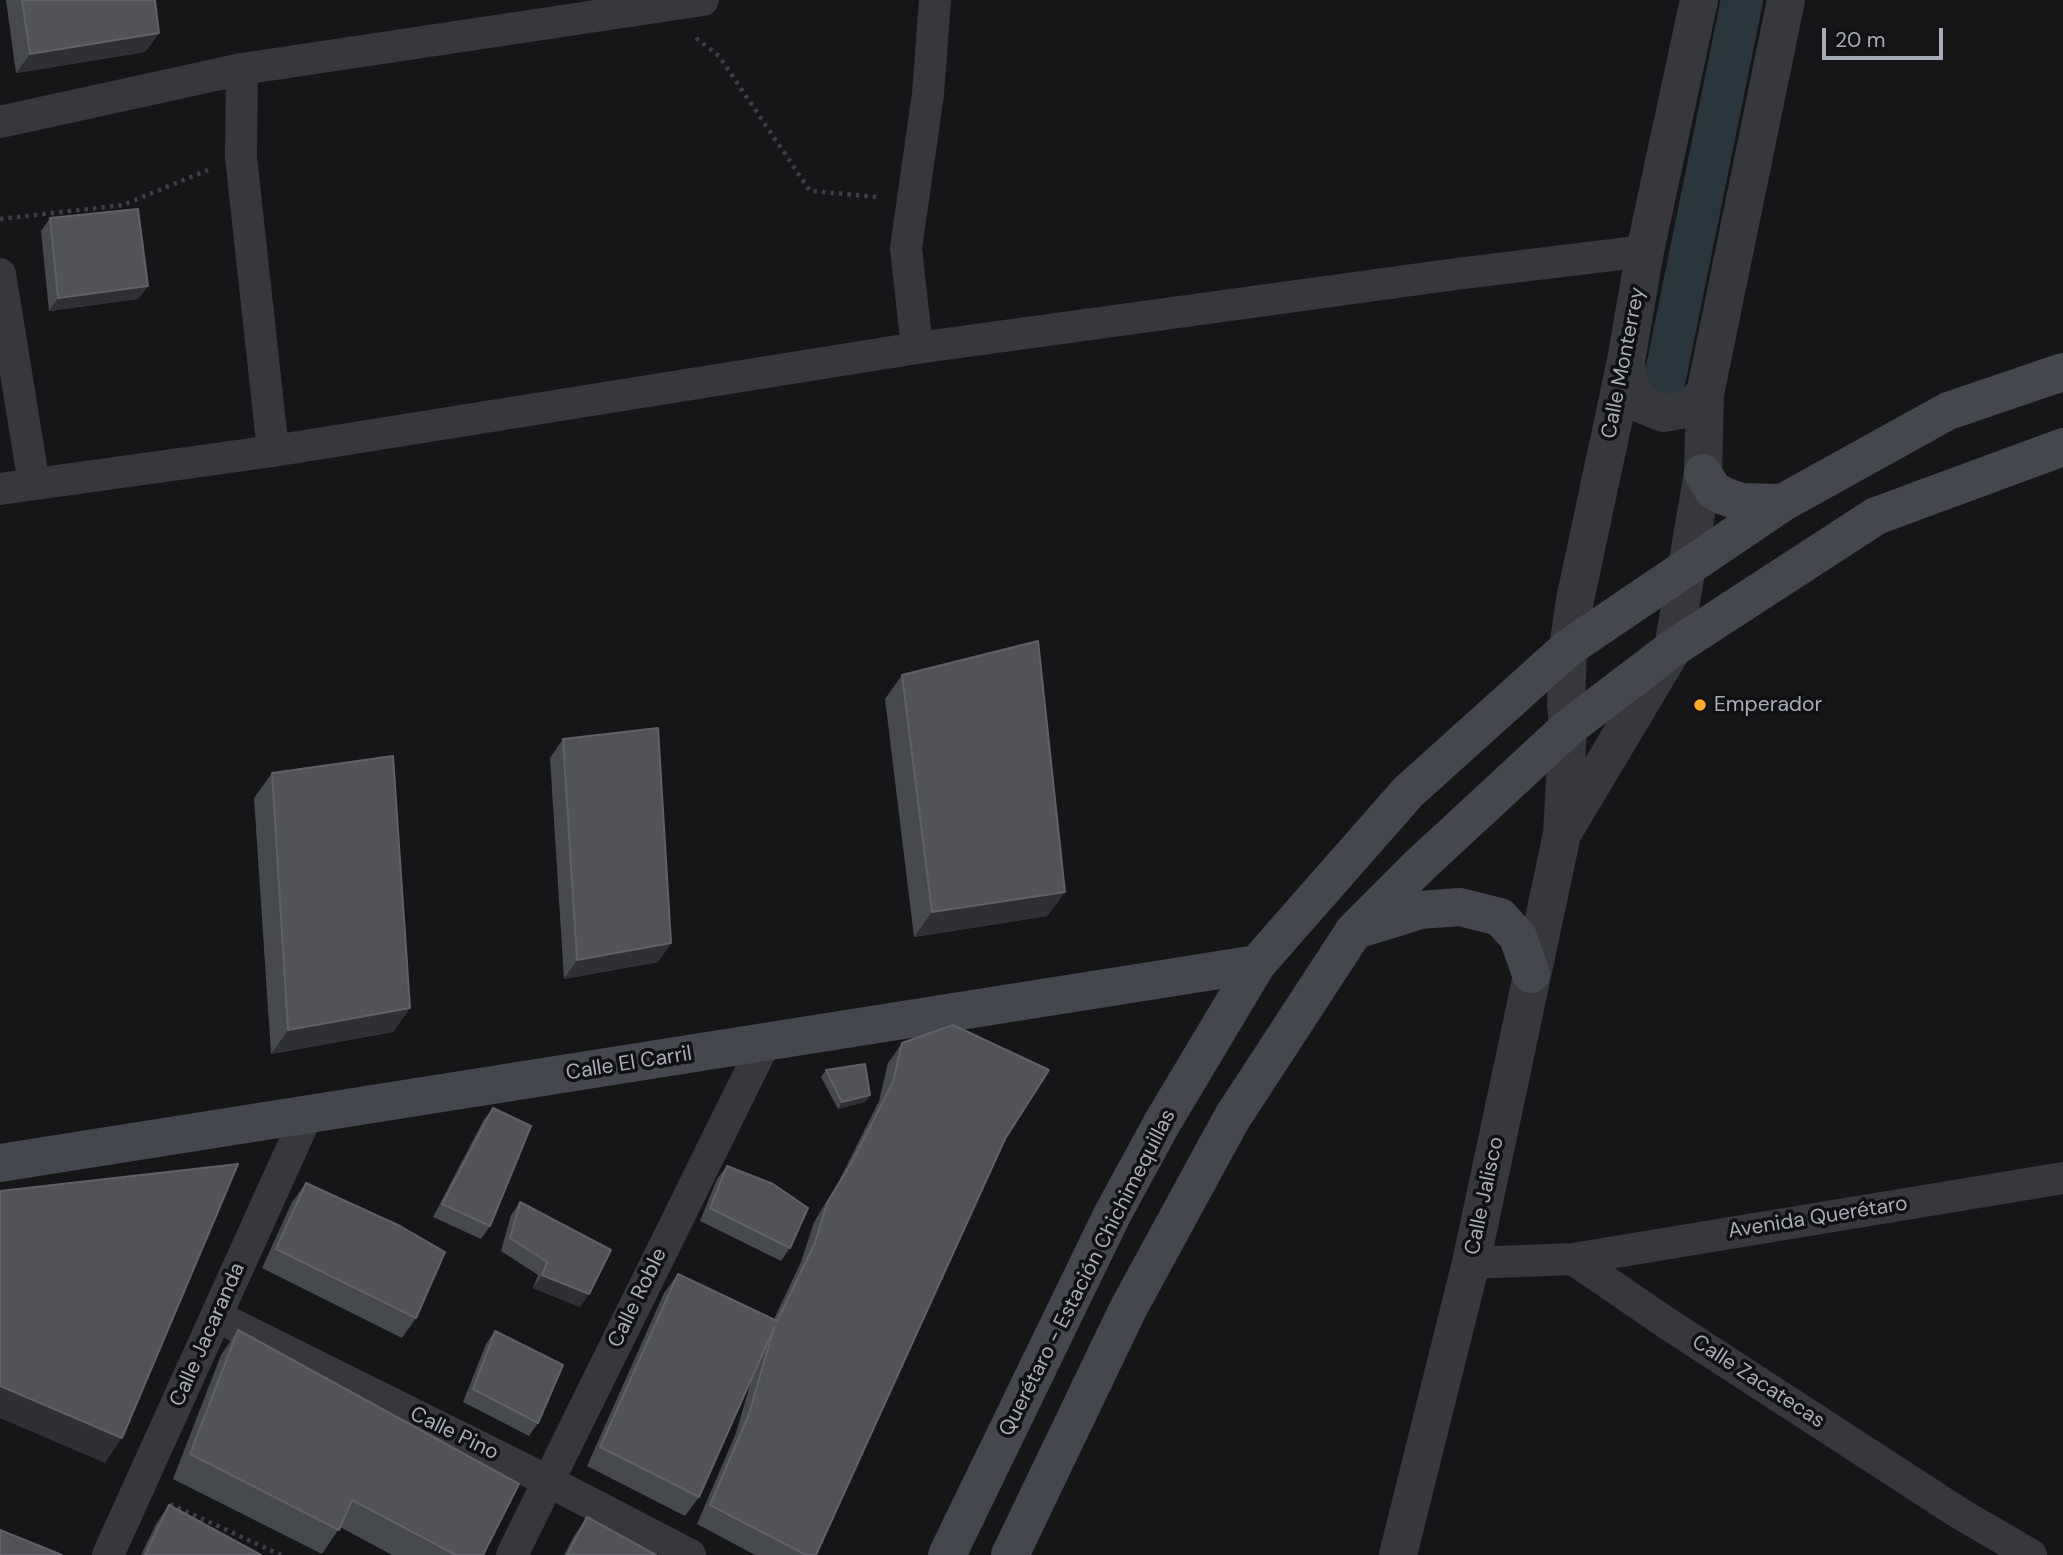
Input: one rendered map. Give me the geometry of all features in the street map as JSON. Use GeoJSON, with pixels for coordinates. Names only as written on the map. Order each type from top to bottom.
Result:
{"type":"FeatureCollection","features":[{"type":"Feature","properties":{"kind":"main road","name":"Querétaro - Estación Chichimequillas"},"geometry":{"type":"LineString","coordinates":[[947,1555],[1112,1215],[1162,1124],[1257,964],[1408,792],[1568,648],[1782,503],[1948,411],[2063,372]]}},
{"type":"Feature","properties":{"kind":"main road"},"geometry":{"type":"LineString","coordinates":[[1010,1555],[1128,1309],[1232,1118],[1354,931],[1419,866],[1568,728],[1673,648],[1876,516],[2063,447]]}},
{"type":"Feature","properties":{"kind":"main road"},"geometry":{"type":"LineString","coordinates":[[1703,473],[1713,490],[1724,496],[1741,502],[1782,503]]}},
{"type":"Feature","properties":{"kind":"main road"},"geometry":{"type":"LineString","coordinates":[[1354,931],[1420,911],[1460,907],[1500,917],[1518,937],[1531,974]]}},
{"type":"Feature","properties":{"kind":"main road","name":"Calle El Carril"},"geometry":{"type":"LineString","coordinates":[[0,1163],[1257,964]]}},
{"type":"Feature","properties":{"kind":"street"},"geometry":{"type":"LineString","coordinates":[[0,122],[242,69],[704,0]]}},
{"type":"Feature","properties":{"kind":"street"},"geometry":{"type":"LineString","coordinates":[[917,348],[906,248],[915,200],[928,94],[935,0]]}},
{"type":"Feature","properties":{"kind":"street","name":"Calle Monterrey"},"geometry":{"type":"LineString","coordinates":[[1568,728],[1568,648],[1575,600],[1699,0]]}},
{"type":"Feature","properties":{"kind":"street"},"geometry":{"type":"LineString","coordinates":[[1689,565],[1703,473],[1705,394],[1786,0]]}},
{"type":"Feature","properties":{"kind":"street"},"geometry":{"type":"LineString","coordinates":[[242,69],[241,157],[273,451]]}},
{"type":"Feature","properties":{"kind":"street"},"geometry":{"type":"LineString","coordinates":[[0,489],[273,451],[917,348],[1645,251]]}},
{"type":"Feature","properties":{"kind":"street"},"geometry":{"type":"LineString","coordinates":[[0,274],[34,484]]}},
{"type":"Feature","properties":{"kind":"street"},"geometry":{"type":"LineString","coordinates":[[1626,360],[1628,384],[1642,404],[1663,414],[1687,409],[1705,394]]}},
{"type":"Feature","properties":{"kind":"street","name":"Calle Jalisco"},"geometry":{"type":"LineString","coordinates":[[1562,834],[1673,648],[1689,565]]}},
{"type":"Feature","properties":{"kind":"street","name":"Calle Jalisco"},"geometry":{"type":"LineString","coordinates":[[1398,1555],[1471,1264],[1562,834],[1568,728]]}},
{"type":"Feature","properties":{"kind":"street","name":"Calle Roble"},"geometry":{"type":"LineString","coordinates":[[512,1555],[765,1042]]}},
{"type":"Feature","properties":{"kind":"street","name":"Calle Jacaranda"},"geometry":{"type":"LineString","coordinates":[[108,1555],[307,1115]]}},
{"type":"Feature","properties":{"kind":"street","name":"Avenida Querétaro"},"geometry":{"type":"LineString","coordinates":[[1573,1259],[2063,1178]]}},
{"type":"Feature","properties":{"kind":"street"},"geometry":{"type":"LineString","coordinates":[[1471,1264],[1573,1259]]}},
{"type":"Feature","properties":{"kind":"street","name":"Calle Zacatecas"},"geometry":{"type":"LineString","coordinates":[[1573,1259],[1959,1514],[2031,1555]]}},
{"type":"Feature","properties":{"kind":"street","name":"Calle Pino"},"geometry":{"type":"LineString","coordinates":[[216,1317],[548,1481],[690,1555]]}},
{"type":"Feature","properties":{"kind":"path"},"geometry":{"type":"LineString","coordinates":[[654,6],[719,56],[810,191],[915,200]]}},
{"type":"Feature","properties":{"kind":"path"},"geometry":{"type":"LineString","coordinates":[[0,219],[123,205],[241,157]]}},
{"type":"Feature","properties":{"kind":"path"},"geometry":{"type":"LineString","coordinates":[[139,1490],[281,1555]]}},
{"type":"Feature","properties":{"kind":"building"},"geometry":{"type":"Polygon","coordinates":[[[22,0],[155,0],[159,33],[30,54],[22,0]]]}},
{"type":"Feature","properties":{"kind":"building"},"geometry":{"type":"Polygon","coordinates":[[[138,209],[148,286],[58,298],[50,218],[138,209]]]}},
{"type":"Feature","properties":{"kind":"building"},"geometry":{"type":"Polygon","coordinates":[[[1038,641],[1065,892],[932,912],[902,675],[1038,641]]]}},
{"type":"Feature","properties":{"kind":"building"},"geometry":{"type":"Polygon","coordinates":[[[658,728],[671,943],[577,960],[563,739],[658,728]]]}},
{"type":"Feature","properties":{"kind":"building"},"geometry":{"type":"Polygon","coordinates":[[[393,756],[410,1008],[288,1030],[272,773],[393,756]]]}},
{"type":"Feature","properties":{"kind":"building"},"geometry":{"type":"Polygon","coordinates":[[[953,1025],[1049,1070],[1005,1139],[816,1555],[806,1555],[710,1505],[749,1414],[774,1328],[699,1497],[600,1447],[678,1274],[777,1321],[815,1243],[827,1203],[852,1162],[893,1082],[902,1043],[953,1025]]]}},
{"type":"Feature","properties":{"kind":"building"},"geometry":{"type":"Polygon","coordinates":[[[865,1064],[870,1095],[842,1102],[826,1070],[865,1064]]]}},
{"type":"Feature","properties":{"kind":"building"},"geometry":{"type":"Polygon","coordinates":[[[493,1108],[531,1126],[490,1226],[442,1204],[493,1108]]]}},
{"type":"Feature","properties":{"kind":"building"},"geometry":{"type":"Polygon","coordinates":[[[238,1164],[122,1438],[0,1386],[0,1191],[238,1164]]]}},
{"type":"Feature","properties":{"kind":"building"},"geometry":{"type":"Polygon","coordinates":[[[727,1166],[773,1184],[808,1208],[790,1248],[710,1208],[727,1166]]]}},
{"type":"Feature","properties":{"kind":"building"},"geometry":{"type":"Polygon","coordinates":[[[306,1183],[400,1226],[445,1252],[416,1318],[276,1249],[306,1183]]]}},
{"type":"Feature","properties":{"kind":"building"},"geometry":{"type":"Polygon","coordinates":[[[520,1202],[611,1250],[589,1294],[542,1275],[547,1262],[510,1238],[520,1202]]]}},
{"type":"Feature","properties":{"kind":"building"},"geometry":{"type":"Polygon","coordinates":[[[238,1330],[519,1484],[483,1555],[456,1555],[352,1500],[339,1530],[190,1454],[238,1330]]]}},
{"type":"Feature","properties":{"kind":"building"},"geometry":{"type":"Polygon","coordinates":[[[495,1331],[563,1365],[538,1423],[473,1389],[495,1331]]]}},
{"type":"Feature","properties":{"kind":"building"},"geometry":{"type":"Polygon","coordinates":[[[169,1505],[261,1555],[145,1555],[169,1505]]]}},
{"type":"Feature","properties":{"kind":"building"},"geometry":{"type":"Polygon","coordinates":[[[587,1517],[656,1555],[567,1555],[587,1517]]]}},
{"type":"Feature","properties":{"kind":"building"},"geometry":{"type":"Polygon","coordinates":[[[0,1530],[62,1555],[0,1555],[0,1530]]]}},
{"type":"Feature","properties":{"kind":"waterway"},"geometry":{"type":"LineString","coordinates":[[1665,378],[1742,0]]}},
{"type":"Feature","properties":{"kind":"place","name":"Emperador"},"geometry":{"type":"Point","coordinates":[1700,705]}}]}
